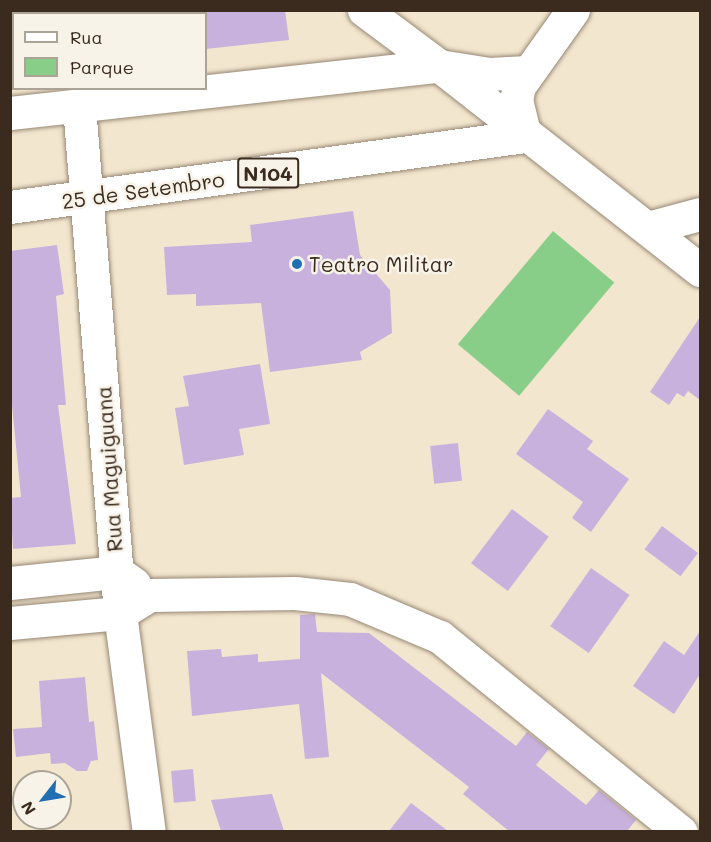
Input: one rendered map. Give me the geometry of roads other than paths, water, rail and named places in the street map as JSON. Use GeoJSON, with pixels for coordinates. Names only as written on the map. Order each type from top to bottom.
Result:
{"type":"FeatureCollection","features":[{"type":"Feature","properties":{"kind":"street"},"geometry":{"type":"LineString","coordinates":[[364,10],[700,270]]}},
{"type":"Feature","properties":{"kind":"street"},"geometry":{"type":"LineString","coordinates":[[525,136],[516,100],[528,72],[573,10]]}},
{"type":"Feature","properties":{"kind":"street"},"geometry":{"type":"LineString","coordinates":[[10,113],[439,66],[489,74],[528,72]]}},
{"type":"Feature","properties":{"kind":"street","name":"Rua Maguiguana"},"geometry":{"type":"LineString","coordinates":[[79,106],[120,613],[149,831]]}},
{"type":"Feature","properties":{"kind":"street","name":"25 de Setembro"},"geometry":{"type":"LineString","coordinates":[[10,207],[88,199],[525,136]]}},
{"type":"Feature","properties":{"kind":"street"},"geometry":{"type":"LineString","coordinates":[[648,228],[700,214]]}},
{"type":"Feature","properties":{"kind":"street"},"geometry":{"type":"LineString","coordinates":[[10,583],[117,572],[150,596]]}},
{"type":"Feature","properties":{"kind":"street"},"geometry":{"type":"LineString","coordinates":[[10,622],[120,613],[150,596],[295,593],[350,599],[440,637],[681,831]]}},
{"type":"Feature","properties":{"kind":"place","name":"Teatro Militar"},"geometry":{"type":"Point","coordinates":[297,264]}}]}
